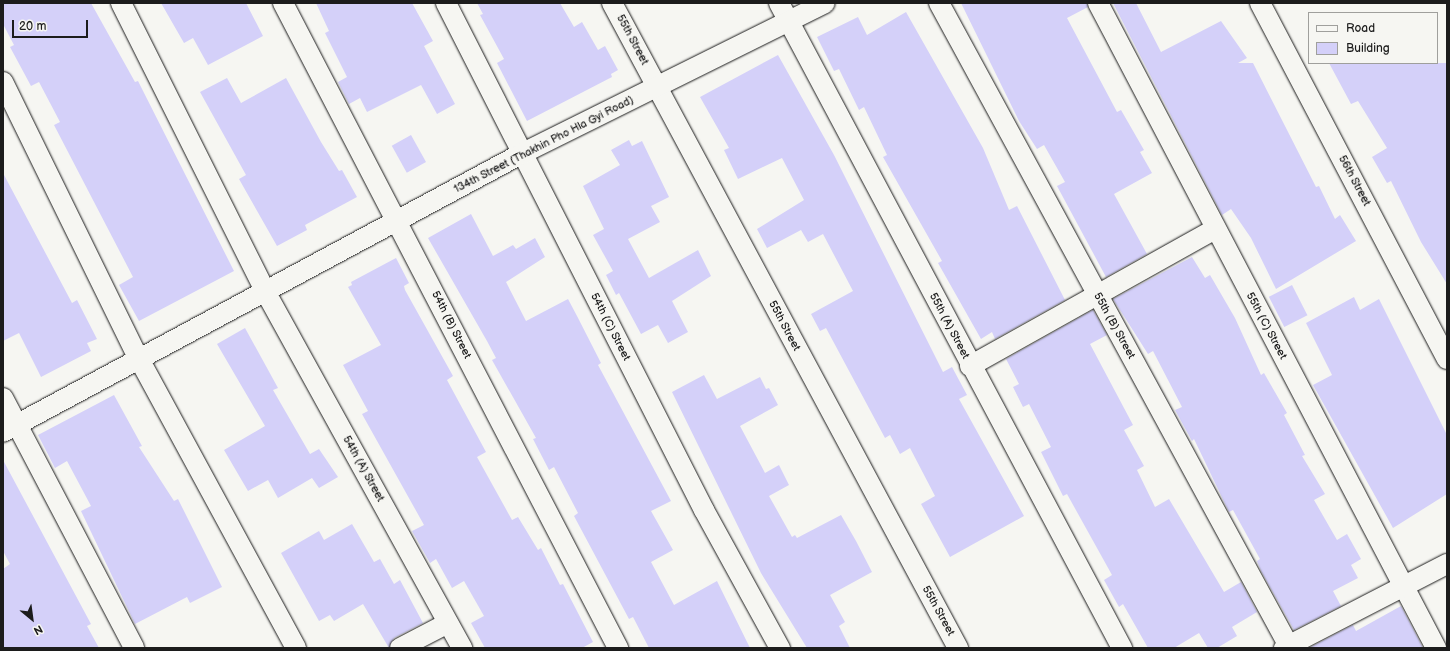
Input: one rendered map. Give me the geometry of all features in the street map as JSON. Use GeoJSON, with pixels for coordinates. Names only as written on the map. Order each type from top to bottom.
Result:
{"type":"FeatureCollection","features":[{"type":"Feature","properties":{"kind":"street","name":"54th (A) Street"},"geometry":{"type":"LineString","coordinates":[[121,3],[265,291],[462,648]]}},
{"type":"Feature","properties":{"kind":"street","name":"54th (B) Street"},"geometry":{"type":"LineString","coordinates":[[283,3],[618,648]]}},
{"type":"Feature","properties":{"kind":"street","name":"54th (C) Street"},"geometry":{"type":"LineString","coordinates":[[446,3],[521,154],[704,510],[780,648]]}},
{"type":"Feature","properties":{"kind":"street","name":"55th Street"},"geometry":{"type":"LineString","coordinates":[[612,3],[958,648]]}},
{"type":"Feature","properties":{"kind":"street","name":"55th (A) Street"},"geometry":{"type":"LineString","coordinates":[[779,3],[970,366],[1122,648]]}},
{"type":"Feature","properties":{"kind":"street","name":"134th Street (Thakhin Pho Hla Gyi Road)"},"geometry":{"type":"LineString","coordinates":[[10,428],[138,357],[521,154],[825,3]]}},
{"type":"Feature","properties":{"kind":"street","name":"55th (B) Street"},"geometry":{"type":"LineString","coordinates":[[939,3],[1288,647]]}},
{"type":"Feature","properties":{"kind":"street","name":"55th (C) Street"},"geometry":{"type":"LineString","coordinates":[[1098,3],[1215,229],[1436,648]]}},
{"type":"Feature","properties":{"kind":"street","name":"56th Street"},"geometry":{"type":"LineString","coordinates":[[1260,3],[1447,359]]}},
{"type":"Feature","properties":{"kind":"street"},"geometry":{"type":"LineString","coordinates":[[3,82],[138,357],[296,648]]}},
{"type":"Feature","properties":{"kind":"street"},"geometry":{"type":"LineString","coordinates":[[970,366],[1098,296],[1215,229]]}},
{"type":"Feature","properties":{"kind":"street"},"geometry":{"type":"LineString","coordinates":[[3,398],[10,428],[134,648]]}},
{"type":"Feature","properties":{"kind":"street"},"geometry":{"type":"LineString","coordinates":[[1288,647],[1404,585],[1447,564]]}},
{"type":"Feature","properties":{"kind":"street"},"geometry":{"type":"LineString","coordinates":[[400,648],[448,623]]}},
{"type":"Feature","properties":{"kind":"building"},"geometry":{"type":"Polygon","coordinates":[[[3,3],[91,3],[135,82],[138,81],[234,271],[139,321],[119,285],[133,277],[54,125],[60,122],[39,82],[31,86],[10,47],[14,45],[3,24],[3,3]]]}},
{"type":"Feature","properties":{"kind":"building"},"geometry":{"type":"Polygon","coordinates":[[[161,3],[246,3],[263,36],[208,65],[193,38],[184,43],[161,3]]]}},
{"type":"Feature","properties":{"kind":"building"},"geometry":{"type":"Polygon","coordinates":[[[316,3],[412,3],[433,41],[424,46],[455,104],[437,114],[421,85],[367,112],[360,98],[349,104],[338,82],[347,77],[325,33],[329,31],[316,3]]]}},
{"type":"Feature","properties":{"kind":"building"},"geometry":{"type":"Polygon","coordinates":[[[477,3],[560,3],[574,27],[582,22],[598,50],[605,46],[618,70],[611,74],[612,77],[527,121],[497,63],[504,59],[480,15],[483,14],[477,3]]]}},
{"type":"Feature","properties":{"kind":"building"},"geometry":{"type":"Polygon","coordinates":[[[961,3],[1087,3],[1088,7],[1067,18],[1117,112],[1121,110],[1144,150],[1140,152],[1152,173],[1114,194],[1147,254],[1106,277],[1057,186],[1065,182],[1044,145],[1037,149],[1019,121],[961,3]]]}},
{"type":"Feature","properties":{"kind":"building"},"geometry":{"type":"Polygon","coordinates":[[[1113,3],[1136,3],[1161,52],[1221,21],[1247,58],[1238,63],[1253,63],[1316,187],[1319,186],[1335,219],[1340,215],[1356,241],[1276,289],[1251,238],[1231,209],[1222,215],[1113,3]]]}},
{"type":"Feature","properties":{"kind":"building"},"geometry":{"type":"Polygon","coordinates":[[[906,12],[983,148],[1009,210],[1017,206],[1065,300],[995,339],[992,332],[981,339],[938,263],[942,261],[883,157],[887,155],[864,107],[859,110],[839,69],[834,71],[817,37],[858,17],[867,35],[906,12]]]}},
{"type":"Feature","properties":{"kind":"building"},"geometry":{"type":"Polygon","coordinates":[[[778,55],[834,155],[943,372],[952,367],[967,395],[959,399],[1024,516],[950,557],[921,504],[935,496],[910,448],[900,454],[890,435],[885,438],[826,328],[820,331],[811,314],[853,291],[823,234],[808,242],[801,230],[767,248],[757,229],[804,200],[782,158],[738,179],[724,150],[729,148],[700,97],[778,55]]]}},
{"type":"Feature","properties":{"kind":"building"},"geometry":{"type":"Polygon","coordinates":[[[1447,63],[1447,284],[1421,242],[1391,181],[1387,183],[1372,157],[1387,148],[1358,101],[1351,104],[1330,64],[1447,63]]]}},
{"type":"Feature","properties":{"kind":"building"},"geometry":{"type":"Polygon","coordinates":[[[227,78],[241,103],[286,78],[321,142],[339,171],[342,170],[357,197],[305,225],[307,230],[277,246],[239,179],[246,175],[200,92],[227,78]]]}},
{"type":"Feature","properties":{"kind":"building"},"geometry":{"type":"Polygon","coordinates":[[[411,135],[426,162],[407,173],[392,146],[411,135]]]}},
{"type":"Feature","properties":{"kind":"building"},"geometry":{"type":"Polygon","coordinates":[[[629,140],[632,146],[642,141],[669,197],[651,206],[660,222],[628,239],[649,278],[698,250],[711,276],[672,301],[688,332],[668,343],[658,325],[641,334],[619,293],[616,295],[606,275],[613,271],[593,235],[604,229],[583,186],[620,165],[611,150],[629,140]]]}},
{"type":"Feature","properties":{"kind":"building"},"geometry":{"type":"Polygon","coordinates":[[[3,173],[72,303],[77,300],[97,339],[87,343],[91,351],[41,377],[19,333],[3,341],[3,173]]]}},
{"type":"Feature","properties":{"kind":"building"},"geometry":{"type":"Polygon","coordinates":[[[471,214],[493,256],[513,245],[516,249],[535,238],[545,257],[506,282],[526,321],[568,299],[577,316],[601,363],[598,365],[671,501],[651,511],[673,550],[651,562],[674,605],[717,581],[750,648],[649,648],[633,617],[629,619],[574,516],[578,513],[554,467],[549,470],[533,439],[536,438],[492,360],[496,358],[428,238],[471,214]]]}},
{"type":"Feature","properties":{"kind":"building"},"geometry":{"type":"Polygon","coordinates":[[[1192,257],[1205,278],[1210,275],[1235,318],[1261,375],[1264,373],[1287,413],[1284,415],[1305,455],[1302,456],[1325,494],[1314,500],[1337,540],[1347,534],[1361,559],[1351,565],[1358,578],[1333,591],[1341,606],[1294,630],[1261,571],[1257,561],[1260,559],[1233,510],[1229,512],[1194,439],[1192,441],[1175,410],[1182,407],[1153,351],[1148,354],[1113,299],[1192,257]]]}},
{"type":"Feature","properties":{"kind":"building"},"geometry":{"type":"Polygon","coordinates":[[[396,258],[409,283],[404,286],[405,290],[453,376],[447,380],[486,452],[477,457],[512,520],[518,517],[538,550],[541,548],[560,585],[563,584],[593,642],[582,648],[485,648],[471,623],[484,616],[464,581],[452,588],[436,559],[430,563],[412,531],[424,525],[362,414],[368,411],[343,365],[381,345],[348,287],[352,285],[351,282],[396,258]]]}},
{"type":"Feature","properties":{"kind":"building"},"geometry":{"type":"Polygon","coordinates":[[[1292,285],[1307,315],[1284,327],[1269,297],[1292,285]]]}},
{"type":"Feature","properties":{"kind":"building"},"geometry":{"type":"Polygon","coordinates":[[[1354,297],[1360,310],[1379,299],[1447,435],[1447,494],[1393,528],[1313,385],[1332,375],[1306,323],[1354,297]]]}},
{"type":"Feature","properties":{"kind":"building"},"geometry":{"type":"Polygon","coordinates":[[[1093,310],[1107,335],[1090,344],[1133,425],[1124,430],[1144,466],[1137,470],[1155,507],[1169,499],[1224,592],[1241,582],[1257,612],[1232,627],[1237,636],[1217,648],[1208,648],[1199,633],[1174,648],[1148,648],[1123,604],[1119,607],[1104,580],[1112,575],[1067,494],[1063,496],[1041,452],[1051,447],[1029,404],[1023,407],[1013,387],[1019,384],[1006,359],[1093,310]]]}},
{"type":"Feature","properties":{"kind":"building"},"geometry":{"type":"Polygon","coordinates":[[[245,328],[278,388],[273,390],[310,454],[319,449],[338,477],[319,488],[312,478],[278,498],[268,480],[248,491],[224,450],[265,426],[217,344],[245,328]]]}},
{"type":"Feature","properties":{"kind":"building"},"geometry":{"type":"Polygon","coordinates":[[[704,375],[717,399],[760,377],[766,389],[769,388],[778,405],[740,426],[765,473],[779,465],[789,485],[769,496],[792,537],[795,535],[797,538],[841,515],[856,541],[872,572],[830,595],[845,622],[839,626],[850,648],[807,648],[761,573],[672,392],[704,375]]]}},
{"type":"Feature","properties":{"kind":"building"},"geometry":{"type":"Polygon","coordinates":[[[114,395],[142,446],[139,447],[174,501],[178,499],[222,587],[190,603],[187,597],[135,624],[81,511],[91,506],[67,461],[55,468],[38,435],[114,395]]]}},
{"type":"Feature","properties":{"kind":"building"},"geometry":{"type":"Polygon","coordinates":[[[3,460],[91,624],[87,626],[99,648],[3,648],[3,569],[10,564],[3,551],[3,460]]]}},
{"type":"Feature","properties":{"kind":"building"},"geometry":{"type":"Polygon","coordinates":[[[352,524],[374,562],[380,559],[394,584],[400,580],[423,623],[394,638],[389,648],[363,604],[334,621],[330,615],[319,621],[281,553],[319,531],[324,540],[352,524]]]}},
{"type":"Feature","properties":{"kind":"building"},"geometry":{"type":"Polygon","coordinates":[[[1401,606],[1423,648],[1309,648],[1353,625],[1356,631],[1401,606]]]}}]}
